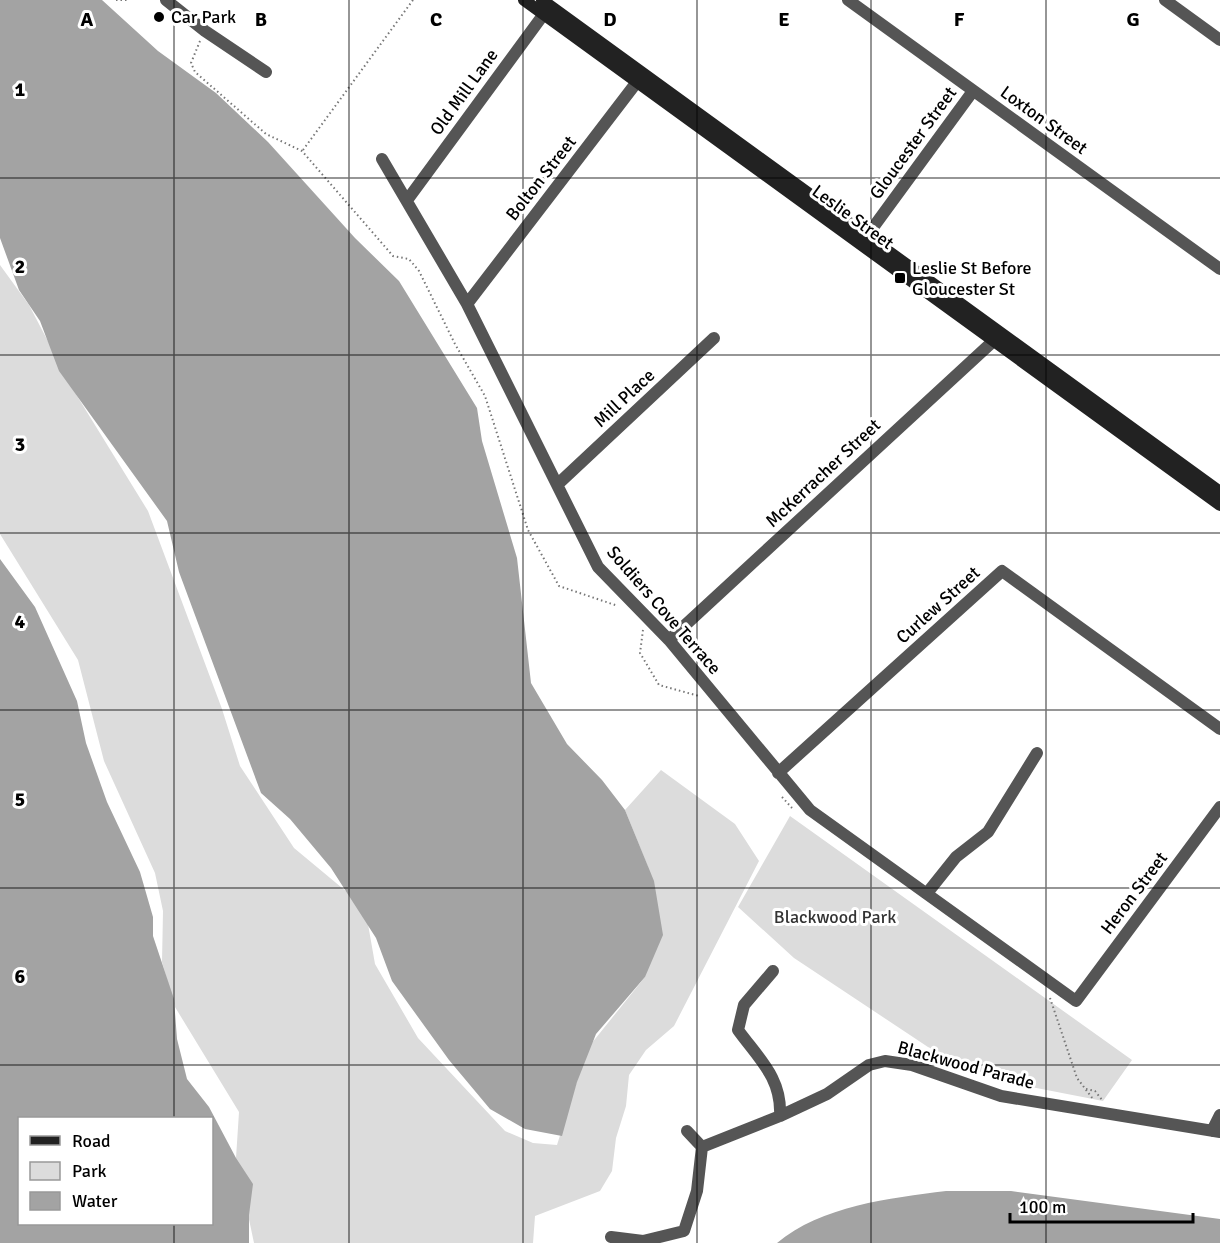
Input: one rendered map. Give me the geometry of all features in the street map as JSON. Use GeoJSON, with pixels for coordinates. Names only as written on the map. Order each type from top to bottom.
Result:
{"type":"FeatureCollection","features":[{"type":"Feature","properties":{"kind":"street"},"geometry":{"type":"LineString","coordinates":[[166,0],[205,31],[266,72]]}},
{"type":"Feature","properties":{"kind":"street","name":"Leslie Street"},"geometry":{"type":"LineString","coordinates":[[524,0],[545,7],[998,338],[1220,505]]}},
{"type":"Feature","properties":{"kind":"street","name":"Loxton Street"},"geometry":{"type":"LineString","coordinates":[[848,0],[1220,269]]}},
{"type":"Feature","properties":{"kind":"street"},"geometry":{"type":"LineString","coordinates":[[1165,0],[1220,40]]}},
{"type":"Feature","properties":{"kind":"street","name":"Old Mill Lane"},"geometry":{"type":"LineString","coordinates":[[408,200],[545,7]]}},
{"type":"Feature","properties":{"kind":"street","name":"Bolton Street"},"geometry":{"type":"LineString","coordinates":[[467,304],[640,78]]}},
{"type":"Feature","properties":{"kind":"street","name":"Gloucester Street"},"geometry":{"type":"LineString","coordinates":[[863,240],[973,91]]}},
{"type":"Feature","properties":{"kind":"street","name":"Soldiers Cove Terrace"},"geometry":{"type":"LineString","coordinates":[[382,159],[467,304],[598,567],[669,640],[810,810],[928,892],[1076,1001]]}},
{"type":"Feature","properties":{"kind":"street","name":"Mill Place"},"geometry":{"type":"LineString","coordinates":[[558,484],[714,338]]}},
{"type":"Feature","properties":{"kind":"street","name":"Leslie Street"},"geometry":{"type":"LineString","coordinates":[[998,338],[1220,492]]}},
{"type":"Feature","properties":{"kind":"street","name":"McKerracher Street"},"geometry":{"type":"LineString","coordinates":[[669,640],[998,338]]}},
{"type":"Feature","properties":{"kind":"street","name":"Curlew Street"},"geometry":{"type":"LineString","coordinates":[[778,773],[1002,571],[1220,729]]}},
{"type":"Feature","properties":{"kind":"street"},"geometry":{"type":"LineString","coordinates":[[928,892],[956,857],[988,832],[1037,753]]}},
{"type":"Feature","properties":{"kind":"street","name":"Heron Street"},"geometry":{"type":"LineString","coordinates":[[1076,1001],[1220,807]]}},
{"type":"Feature","properties":{"kind":"street"},"geometry":{"type":"LineString","coordinates":[[773,970],[744,1005],[738,1030],[774,1078],[781,1098],[780,1116]]}},
{"type":"Feature","properties":{"kind":"street","name":"Blackwood Parade"},"geometry":{"type":"LineString","coordinates":[[702,1147],[780,1116],[827,1094],[869,1065],[885,1061],[912,1065],[1001,1096],[1106,1115],[1216,1131]]}},
{"type":"Feature","properties":{"kind":"street"},"geometry":{"type":"LineString","coordinates":[[1216,1131],[1220,1115]]}},
{"type":"Feature","properties":{"kind":"street"},"geometry":{"type":"LineString","coordinates":[[610,1237],[643,1241],[684,1232],[697,1191],[702,1147],[687,1131]]}},
{"type":"Feature","properties":{"kind":"path"},"geometry":{"type":"LineString","coordinates":[[116,0],[128,0]]}},
{"type":"Feature","properties":{"kind":"path"},"geometry":{"type":"LineString","coordinates":[[302,151],[413,0]]}},
{"type":"Feature","properties":{"kind":"path"},"geometry":{"type":"LineString","coordinates":[[1050,996],[1077,1078],[1106,1115]]}},
{"type":"Feature","properties":{"kind":"green space"},"geometry":{"type":"Polygon","coordinates":[[[0,265],[29,305],[74,391],[148,511],[222,709],[240,766],[294,848],[365,907],[375,964],[418,1038],[505,1131],[533,1143],[557,1145],[587,1049],[645,977],[648,867],[625,810],[661,770],[735,824],[759,861],[674,1026],[646,1050],[629,1075],[626,1106],[616,1138],[612,1171],[600,1191],[535,1216],[533,1243],[254,1243],[236,1158],[239,1112],[175,1007],[162,962],[163,911],[155,873],[104,761],[78,660],[0,534],[0,265]]]}},
{"type":"Feature","properties":{"kind":"green space","name":"Blackwood Park"},"geometry":{"type":"Polygon","coordinates":[[[790,816],[1132,1060],[1103,1101],[1000,1081],[928,1047],[794,958],[738,907],[790,816]]]}},
{"type":"Feature","properties":{"kind":"water"},"geometry":{"type":"Polygon","coordinates":[[[0,0],[102,0],[158,51],[216,93],[268,142],[355,238],[399,281],[477,408],[482,441],[517,558],[531,683],[567,744],[602,780],[625,810],[654,881],[663,935],[645,977],[596,1034],[577,1082],[562,1136],[525,1129],[490,1109],[449,1060],[392,981],[376,938],[331,868],[290,819],[261,793],[179,572],[167,521],[59,371],[40,321],[19,290],[0,238],[0,0]]]}},
{"type":"Feature","properties":{"kind":"water"},"geometry":{"type":"Polygon","coordinates":[[[0,559],[35,607],[77,701],[86,743],[107,802],[140,872],[153,917],[153,936],[174,999],[177,1039],[187,1079],[209,1107],[236,1158],[253,1184],[249,1215],[249,1243],[0,1243],[0,559]]]}},
{"type":"Feature","properties":{"kind":"water"},"geometry":{"type":"Polygon","coordinates":[[[946,1191],[1011,1191],[1220,1219],[1220,1243],[777,1243],[795,1230],[835,1212],[880,1201],[946,1191]]]}},
{"type":"Feature","properties":{"kind":"place","name":"Car Park"},"geometry":{"type":"Point","coordinates":[159,17]}},
{"type":"Feature","properties":{"kind":"place","name":"Leslie St Before Gloucester St"},"geometry":{"type":"Point","coordinates":[900,278]}}]}
